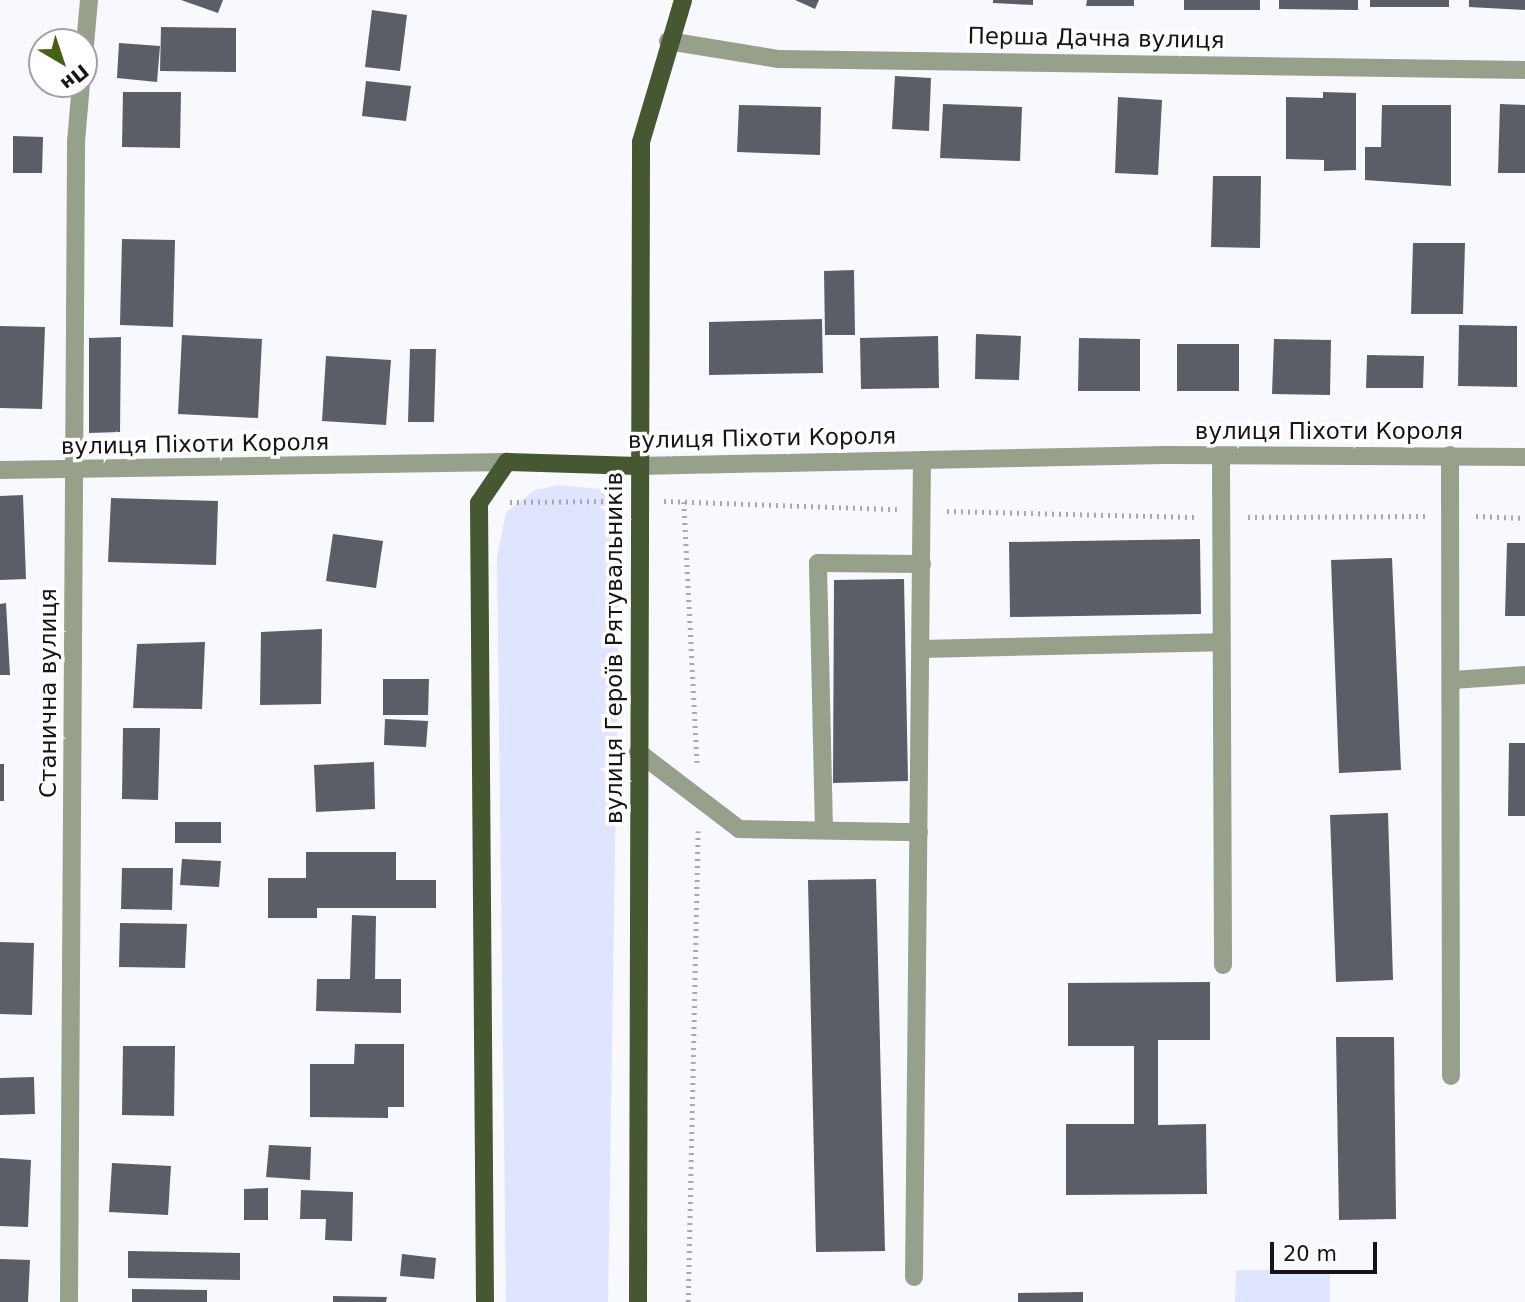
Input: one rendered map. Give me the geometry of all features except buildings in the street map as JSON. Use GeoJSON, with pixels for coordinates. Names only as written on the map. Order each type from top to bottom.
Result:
{"type":"FeatureCollection","features":[{"type":"Feature","properties":{"kind":"main road","name":"вулиця Героїв Рятувальників"},"geometry":{"type":"LineString","coordinates":[[638,1302],[637,501],[641,142],[668,41],[683,0]]}},
{"type":"Feature","properties":{"kind":"main road","name":"вулиця Піхоти Короля"},"geometry":{"type":"LineString","coordinates":[[507,462],[638,466]]}},
{"type":"Feature","properties":{"kind":"main road"},"geometry":{"type":"LineString","coordinates":[[485,1302],[479,503],[507,462]]}},
{"type":"Feature","properties":{"kind":"street"},"geometry":{"type":"LineString","coordinates":[[86,28],[89,0]]}},
{"type":"Feature","properties":{"kind":"street","name":"Перша Дачна вулиця"},"geometry":{"type":"LineString","coordinates":[[668,41],[778,59],[1525,70]]}},
{"type":"Feature","properties":{"kind":"street","name":"Станична вулиця"},"geometry":{"type":"LineString","coordinates":[[69,1302],[74,472],[81,98]]}},
{"type":"Feature","properties":{"kind":"street"},"geometry":{"type":"LineString","coordinates":[[1450,455],[1453,680],[1451,1076]]}},
{"type":"Feature","properties":{"kind":"street","name":"вулиця Піхоти Короля"},"geometry":{"type":"LineString","coordinates":[[638,466],[922,460],[1450,455],[1525,457]]}},
{"type":"Feature","properties":{"kind":"street"},"geometry":{"type":"LineString","coordinates":[[1222,457],[1223,965]]}},
{"type":"Feature","properties":{"kind":"street"},"geometry":{"type":"LineString","coordinates":[[914,1277],[922,460]]}},
{"type":"Feature","properties":{"kind":"street","name":"вулиця Піхоти Короля"},"geometry":{"type":"LineString","coordinates":[[0,470],[74,472],[507,462]]}},
{"type":"Feature","properties":{"kind":"street"},"geometry":{"type":"LineString","coordinates":[[824,830],[818,563],[922,564]]}},
{"type":"Feature","properties":{"kind":"street"},"geometry":{"type":"LineString","coordinates":[[921,649],[1221,642]]}},
{"type":"Feature","properties":{"kind":"street"},"geometry":{"type":"LineString","coordinates":[[1453,680],[1525,675]]}},
{"type":"Feature","properties":{"kind":"street"},"geometry":{"type":"LineString","coordinates":[[638,752],[739,829],[919,832]]}},
{"type":"Feature","properties":{"kind":"path"},"geometry":{"type":"LineString","coordinates":[[479,503],[637,501],[1222,517],[1525,517]]}},
{"type":"Feature","properties":{"kind":"path"},"geometry":{"type":"LineString","coordinates":[[684,502],[699,798],[688,1302]]}},
{"type":"Feature","properties":{"kind":"shaded area"},"geometry":{"type":"Polygon","coordinates":[[[559,485],[599,489],[616,507],[620,532],[608,1302],[506,1302],[497,558],[506,512],[535,490],[559,485]]]}},
{"type":"Feature","properties":{"kind":"shaded area"},"geometry":{"type":"Polygon","coordinates":[[[1236,1270],[1330,1270],[1330,1302],[1235,1302],[1236,1270]]]}}]}
